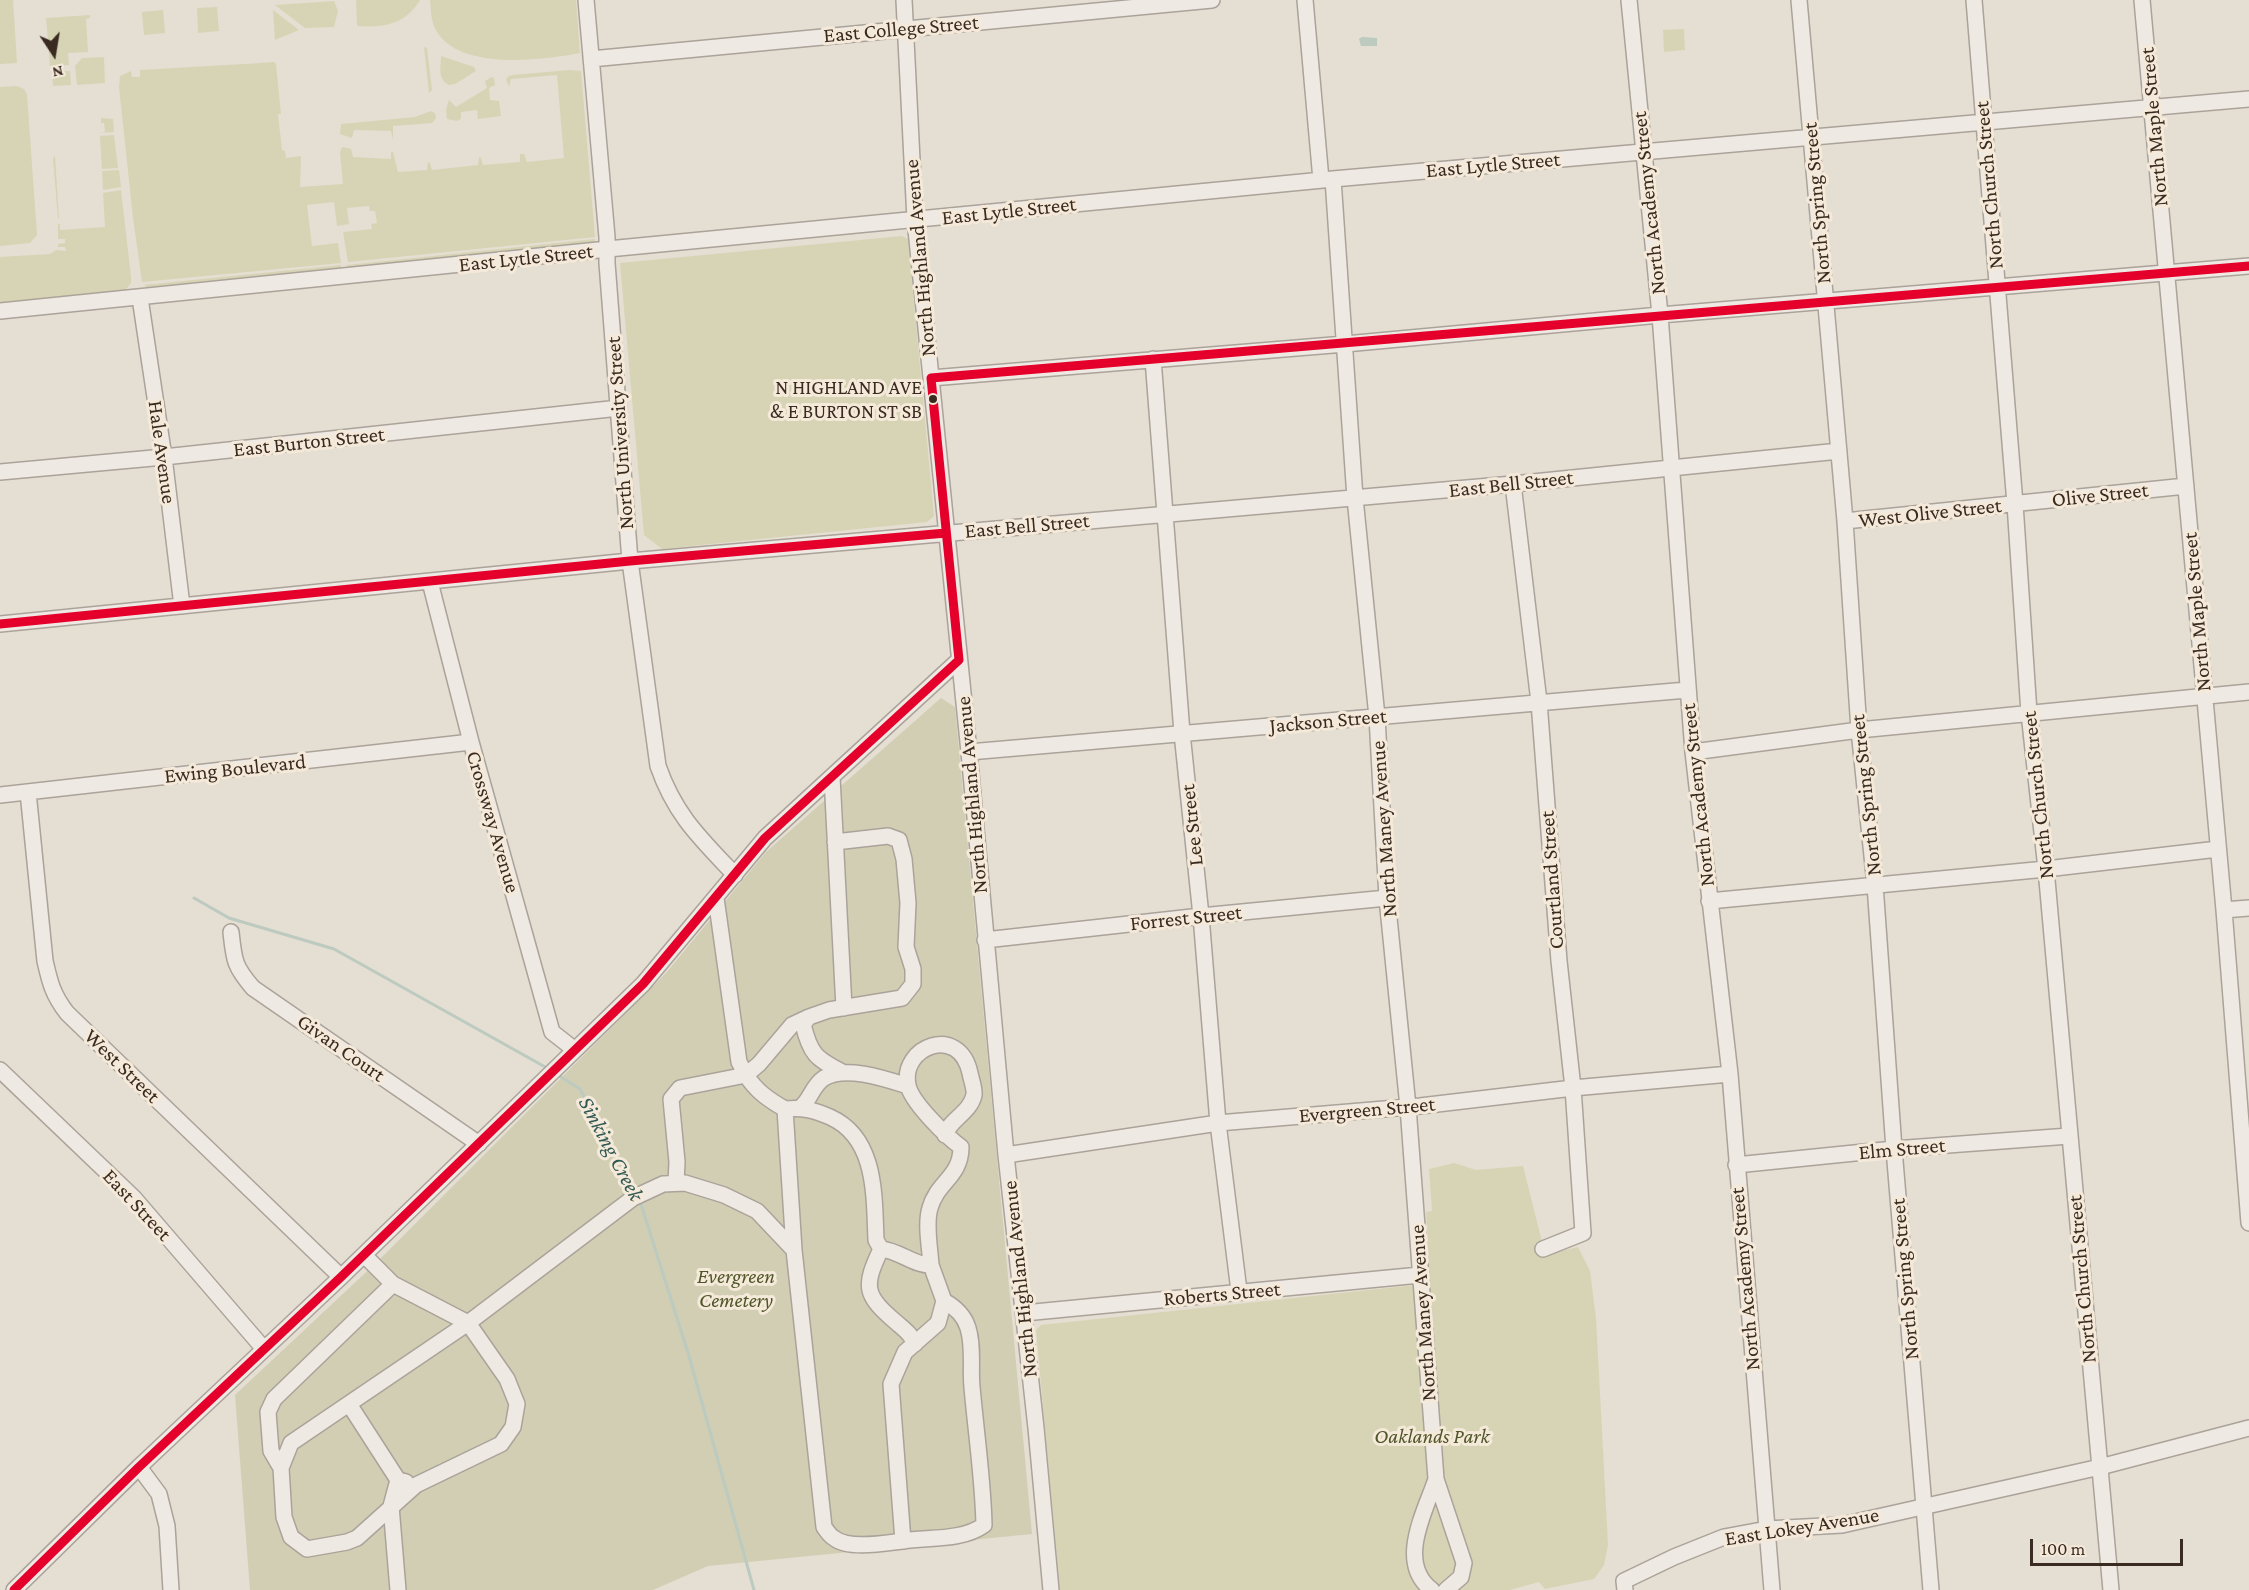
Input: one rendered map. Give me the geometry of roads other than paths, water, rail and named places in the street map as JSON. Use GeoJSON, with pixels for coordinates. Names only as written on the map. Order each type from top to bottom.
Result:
{"type":"FeatureCollection","features":[{"type":"Feature","properties":{"kind":"street","name":"North University Street"},"geometry":{"type":"LineString","coordinates":[[586,0],[608,249],[630,561],[658,766],[666,790],[678,812],[735,875]]}},
{"type":"Feature","properties":{"kind":"street","name":"North Highland Avenue"},"geometry":{"type":"LineString","coordinates":[[904,0],[915,220],[969,752],[1006,1155],[1051,1590]]}},
{"type":"Feature","properties":{"kind":"street","name":"East College Street"},"geometry":{"type":"LineString","coordinates":[[591,59],[1212,0]]}},
{"type":"Feature","properties":{"kind":"street","name":"North Maney Avenue"},"geometry":{"type":"LineString","coordinates":[[1305,0],[1345,344],[1355,498],[1377,717],[1387,898],[1408,1107],[1436,1479]]}},
{"type":"Feature","properties":{"kind":"street","name":"North Academy Street"},"geometry":{"type":"LineString","coordinates":[[1629,0],[1660,315],[1687,690],[1730,1074],[1772,1590]]}},
{"type":"Feature","properties":{"kind":"street","name":"North Spring Street"},"geometry":{"type":"LineString","coordinates":[[1799,0],[1845,521],[1859,730],[1875,885],[1893,1149],[1931,1590]]}},
{"type":"Feature","properties":{"kind":"street","name":"North Church Street"},"geometry":{"type":"LineString","coordinates":[[1974,0],[2015,504],[2029,713],[2046,869],[2068,1136],[2111,1590]]}},
{"type":"Feature","properties":{"kind":"street","name":"North Maple Street"},"geometry":{"type":"LineString","coordinates":[[2142,0],[2224,910],[2249,1223]]}},
{"type":"Feature","properties":{"kind":"street","name":"East Lytle Street"},"geometry":{"type":"LineString","coordinates":[[0,311],[608,249],[1327,180],[2249,99]]}},
{"type":"Feature","properties":{"kind":"street"},"geometry":{"type":"LineString","coordinates":[[931,378],[1345,344],[1826,300],[2249,266]]}},
{"type":"Feature","properties":{"kind":"street","name":"Hale Avenue"},"geometry":{"type":"LineString","coordinates":[[140,298],[164,458],[182,606]]}},
{"type":"Feature","properties":{"kind":"street","name":"Lee Street"},"geometry":{"type":"LineString","coordinates":[[1153,359],[1182,733],[1201,916],[1218,1123],[1239,1291]]}},
{"type":"Feature","properties":{"kind":"street","name":"East Burton Street"},"geometry":{"type":"LineString","coordinates":[[0,472],[164,458],[619,408]]}},
{"type":"Feature","properties":{"kind":"street","name":"East Bell Street"},"geometry":{"type":"LineString","coordinates":[[0,624],[630,561],[1513,484],[1839,451]]}},
{"type":"Feature","properties":{"kind":"street","name":"Courtland Street"},"geometry":{"type":"LineString","coordinates":[[1513,484],[1539,702],[1559,961],[1573,1088],[1582,1233],[1543,1249]]}},
{"type":"Feature","properties":{"kind":"street","name":"Olive Street"},"geometry":{"type":"LineString","coordinates":[[2015,504],[2186,486]]}},
{"type":"Feature","properties":{"kind":"street","name":"West Olive Street"},"geometry":{"type":"LineString","coordinates":[[1845,521],[2015,504]]}},
{"type":"Feature","properties":{"kind":"street","name":"Crossway Avenue"},"geometry":{"type":"LineString","coordinates":[[430,582],[471,742],[552,1032],[575,1050]]}},
{"type":"Feature","properties":{"kind":"street"},"geometry":{"type":"LineString","coordinates":[[14,1590],[139,1467],[364,1255],[643,984],[765,838],[960,660]]}},
{"type":"Feature","properties":{"kind":"street","name":"Jackson Street"},"geometry":{"type":"LineString","coordinates":[[969,752],[1687,690]]}},
{"type":"Feature","properties":{"kind":"street"},"geometry":{"type":"LineString","coordinates":[[1693,752],[1859,730],[2249,692]]}},
{"type":"Feature","properties":{"kind":"street","name":"Ewing Boulevard"},"geometry":{"type":"LineString","coordinates":[[0,795],[471,742]]}},
{"type":"Feature","properties":{"kind":"street"},"geometry":{"type":"LineString","coordinates":[[832,777],[844,1008]]}},
{"type":"Feature","properties":{"kind":"street","name":"West Street"},"geometry":{"type":"LineString","coordinates":[[28,792],[45,961],[50,986],[57,1000],[67,1013],[341,1277]]}},
{"type":"Feature","properties":{"kind":"street"},"geometry":{"type":"LineString","coordinates":[[676,1183],[677,1162],[671,1099],[680,1088],[746,1075],[759,1064],[792,1026],[808,1017],[902,998],[914,984],[913,969],[906,946],[908,903],[904,859],[898,840],[888,836],[835,842]]}},
{"type":"Feature","properties":{"kind":"street"},"geometry":{"type":"LineString","coordinates":[[1709,901],[2046,869],[2218,849]]}},
{"type":"Feature","properties":{"kind":"street"},"geometry":{"type":"LineString","coordinates":[[716,898],[738,1062],[754,1088],[769,1100],[785,1109],[801,1107],[817,1111],[850,1129],[862,1146],[869,1163],[876,1240],[881,1249],[907,1256],[922,1265],[931,1264]]}},
{"type":"Feature","properties":{"kind":"street","name":"Forrest Street"},"geometry":{"type":"LineString","coordinates":[[985,940],[1387,898]]}},
{"type":"Feature","properties":{"kind":"street"},"geometry":{"type":"LineString","coordinates":[[2224,910],[2249,908]]}},
{"type":"Feature","properties":{"kind":"street","name":"Givan Court"},"geometry":{"type":"LineString","coordinates":[[231,932],[234,958],[239,971],[253,988],[479,1144]]}},
{"type":"Feature","properties":{"kind":"street"},"geometry":{"type":"LineString","coordinates":[[808,1017],[803,1024],[808,1046],[825,1070],[868,1075],[908,1086]]}},
{"type":"Feature","properties":{"kind":"street"},"geometry":{"type":"LineString","coordinates":[[903,1541],[891,1384],[905,1352],[938,1323],[944,1301],[931,1264],[929,1210],[936,1194],[951,1177],[961,1160],[961,1147],[945,1135],[923,1109],[908,1086],[908,1067],[922,1050],[939,1044],[955,1047],[967,1060],[974,1095],[967,1110],[948,1127],[945,1135]]}},
{"type":"Feature","properties":{"kind":"street","name":"East Street"},"geometry":{"type":"LineString","coordinates":[[0,1070],[134,1198],[264,1349]]}},
{"type":"Feature","properties":{"kind":"street"},"geometry":{"type":"LineString","coordinates":[[801,1107],[808,1101],[811,1090],[825,1070]]}},
{"type":"Feature","properties":{"kind":"street","name":"Evergreen Street"},"geometry":{"type":"LineString","coordinates":[[1006,1155],[1218,1123],[1408,1107],[1573,1088],[1730,1074]]}},
{"type":"Feature","properties":{"kind":"street"},"geometry":{"type":"LineString","coordinates":[[785,1109],[794,1250],[824,1527],[835,1540],[853,1544],[903,1541],[975,1532],[984,1525],[972,1385],[971,1341],[967,1325],[956,1308],[944,1301]]}},
{"type":"Feature","properties":{"kind":"street","name":"Elm Street"},"geometry":{"type":"LineString","coordinates":[[1736,1165],[1893,1149],[2068,1136]]}},
{"type":"Feature","properties":{"kind":"street"},"geometry":{"type":"LineString","coordinates":[[364,1255],[393,1284],[468,1323],[507,1380],[517,1404],[513,1427],[501,1444],[416,1485],[357,1538],[307,1549],[291,1537],[284,1517],[281,1468],[291,1443],[468,1323],[638,1196],[663,1184],[676,1183],[685,1183],[724,1195],[757,1211],[794,1250]]}},
{"type":"Feature","properties":{"kind":"street"},"geometry":{"type":"LineString","coordinates":[[881,1249],[870,1272],[868,1292],[880,1309],[911,1334],[915,1344]]}},
{"type":"Feature","properties":{"kind":"street","name":"Roberts Street"},"geometry":{"type":"LineString","coordinates":[[1024,1313],[1420,1275]]}},
{"type":"Feature","properties":{"kind":"street"},"geometry":{"type":"LineString","coordinates":[[281,1468],[271,1451],[268,1412],[274,1399],[393,1284]]}},
{"type":"Feature","properties":{"kind":"street"},"geometry":{"type":"LineString","coordinates":[[349,1404],[398,1480],[416,1485]]}},
{"type":"Feature","properties":{"kind":"street","name":"East Lokey Avenue"},"geometry":{"type":"LineString","coordinates":[[1625,1590],[1624,1581],[1674,1557],[1724,1537],[1767,1529],[1842,1525],[2100,1467],[2249,1428]]}},
{"type":"Feature","properties":{"kind":"street"},"geometry":{"type":"LineString","coordinates":[[271,1430],[291,1443]]}},
{"type":"Feature","properties":{"kind":"street"},"geometry":{"type":"LineString","coordinates":[[139,1467],[159,1494],[167,1526],[171,1590]]}},
{"type":"Feature","properties":{"kind":"street"},"geometry":{"type":"LineString","coordinates":[[1432,1590],[1426,1585],[1418,1570],[1414,1549],[1417,1533],[1436,1479]]}},
{"type":"Feature","properties":{"kind":"street"},"geometry":{"type":"LineString","coordinates":[[1436,1479],[1464,1563],[1461,1577],[1446,1590]]}},
{"type":"Feature","properties":{"kind":"street"},"geometry":{"type":"LineString","coordinates":[[398,1480],[391,1506],[398,1590]]}},
{"type":"Feature","properties":{"kind":"waterway","name":"Sinking Creek"},"geometry":{"type":"LineString","coordinates":[[194,898],[229,918],[334,949],[547,1068]]}},
{"type":"Feature","properties":{"kind":"waterway","name":"Sinking Creek"},"geometry":{"type":"LineString","coordinates":[[558,1075],[580,1089],[636,1192]]}},
{"type":"Feature","properties":{"kind":"waterway","name":"Sinking Creek"},"geometry":{"type":"LineString","coordinates":[[640,1201],[689,1356],[754,1590]]}},
{"type":"Feature","properties":{"kind":"place","name":"N HIGHLAND AVE & E BURTON ST SB"},"geometry":{"type":"Point","coordinates":[933,399]}},
{"type":"Feature","properties":{"kind":"park label","name":"Evergreen Cemetery"},"geometry":{"type":"Point","coordinates":[736,1289]}},
{"type":"Feature","properties":{"kind":"park label","name":"Oaklands Park"},"geometry":{"type":"Point","coordinates":[1432,1437]}}]}
